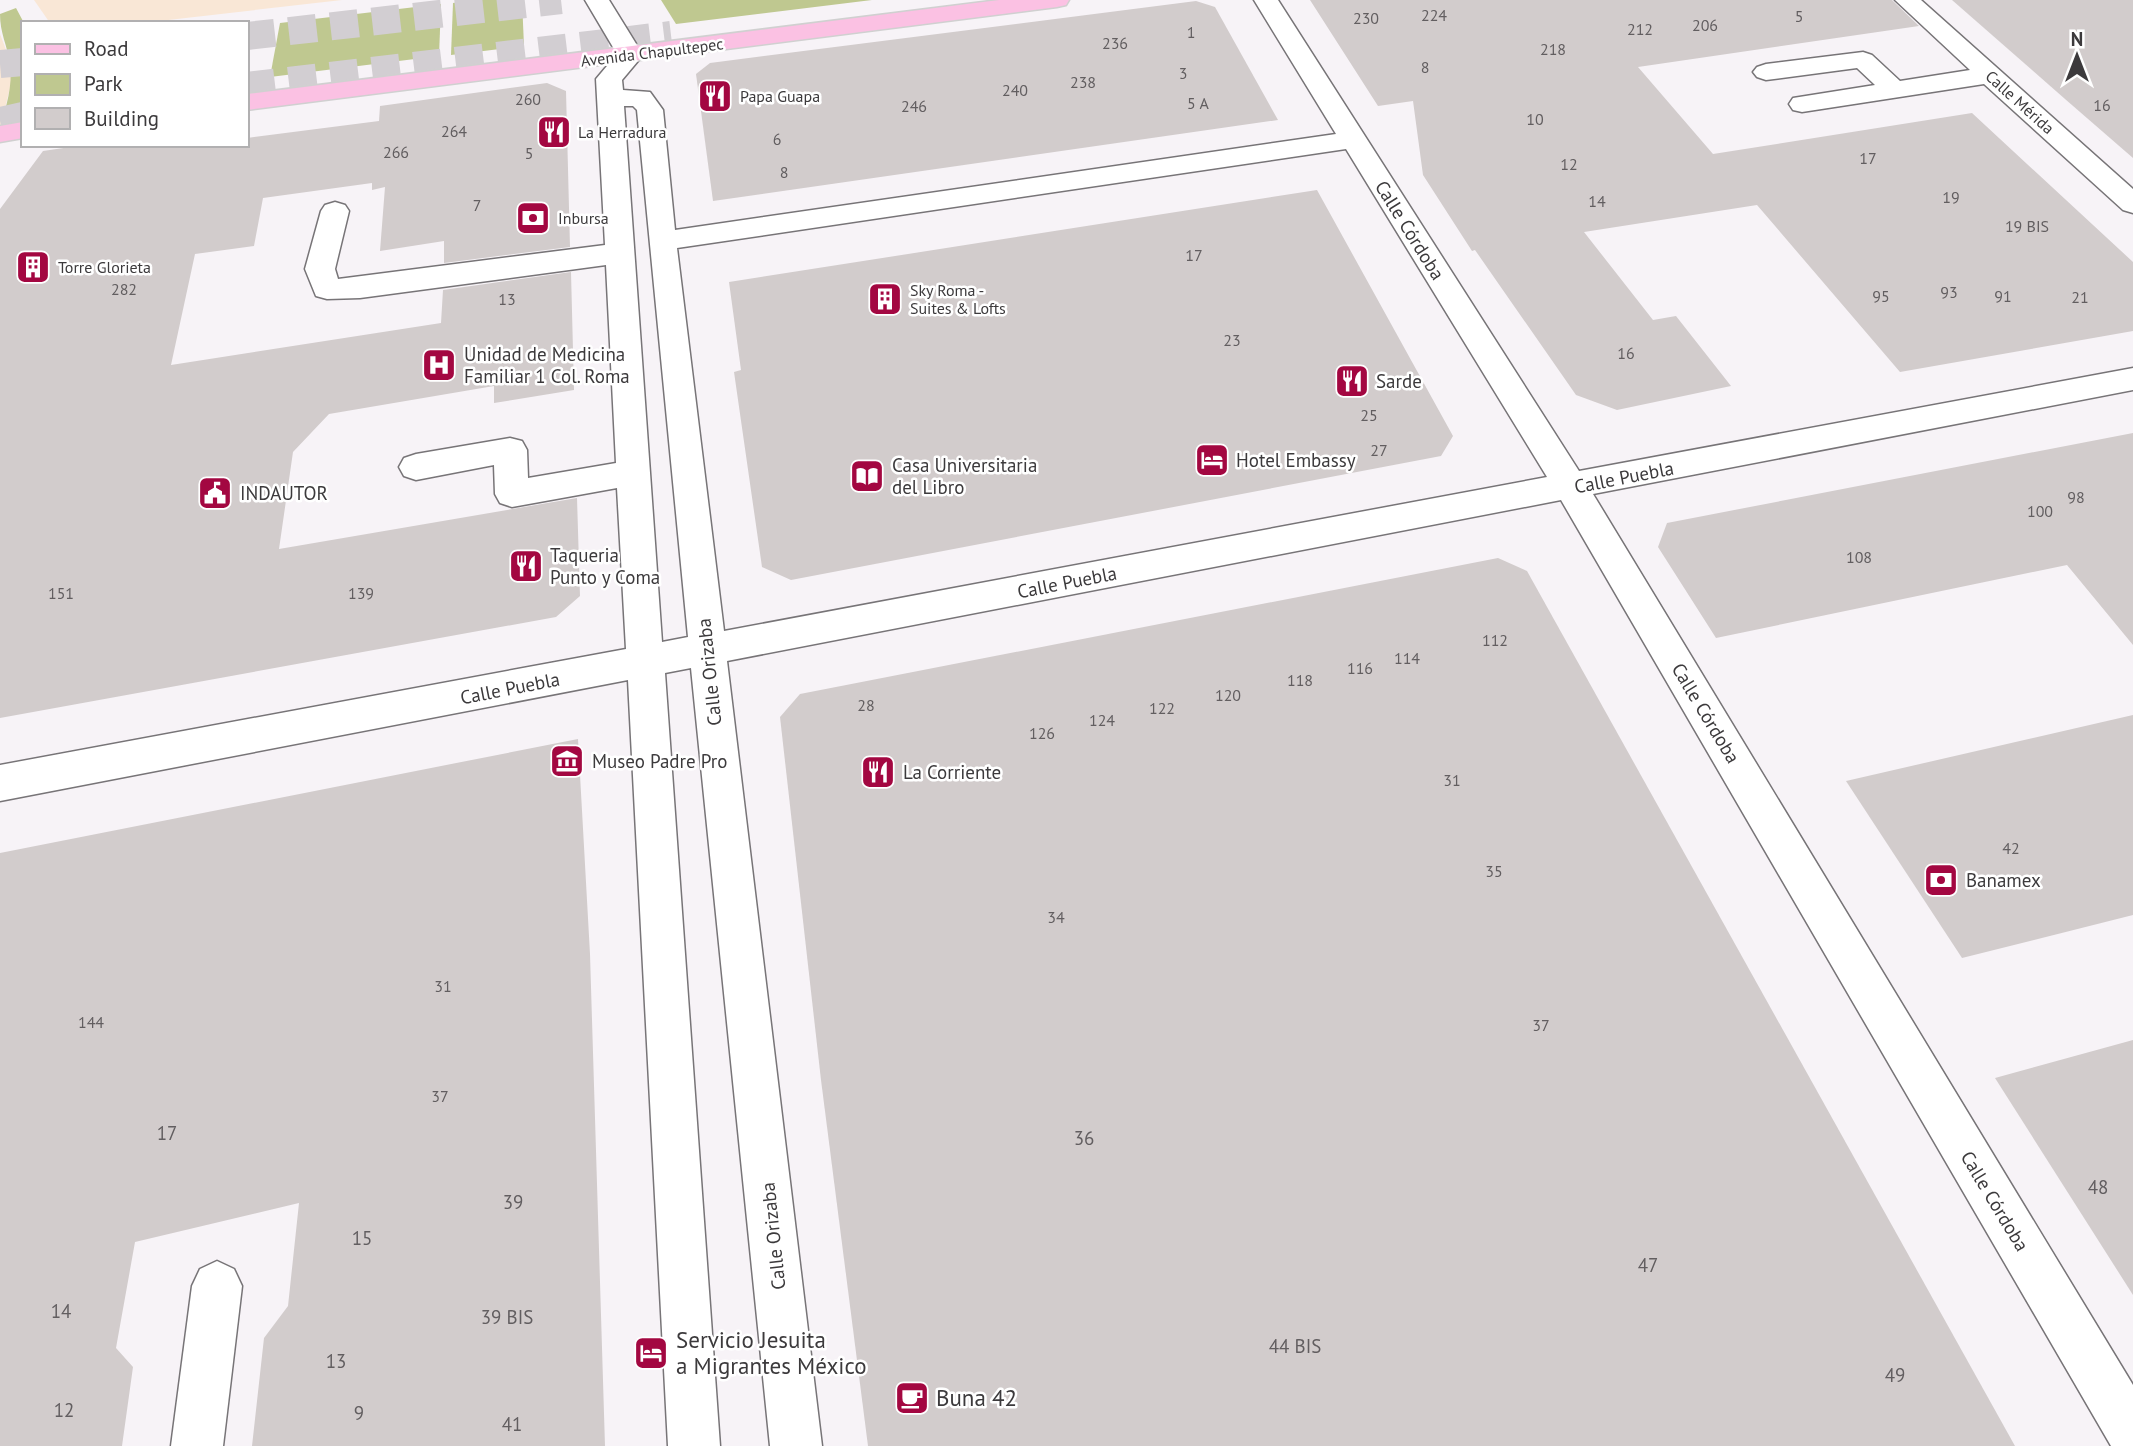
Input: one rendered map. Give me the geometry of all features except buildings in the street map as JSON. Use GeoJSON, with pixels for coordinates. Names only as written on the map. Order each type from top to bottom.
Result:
{"type":"FeatureCollection","features":[{"type":"Feature","properties":{"kind":"main road","name":"Avenida Chapultepec"},"geometry":{"type":"LineString","coordinates":[[671,35],[957,0]]}},
{"type":"Feature","properties":{"kind":"main road","name":"Avenida Chapultepec"},"geometry":{"type":"LineString","coordinates":[[248,102],[1057,0]]}},
{"type":"Feature","properties":{"kind":"main road"},"geometry":{"type":"LineString","coordinates":[[0,134],[21,130]]}},
{"type":"Feature","properties":{"kind":"street"},"geometry":{"type":"LineString","coordinates":[[597,0],[630,55],[610,89],[694,1446]]}},
{"type":"Feature","properties":{"kind":"street","name":"Calle Córdoba"},"geometry":{"type":"LineString","coordinates":[[1266,0],[1571,486],[2133,1434]]}},
{"type":"Feature","properties":{"kind":"street","name":"Calle Mérida"},"geometry":{"type":"LineString","coordinates":[[1907,0],[2133,204]]}},
{"type":"Feature","properties":{"kind":"street"},"geometry":{"type":"LineString","coordinates":[[1766,72],[1863,60],[1895,90]]}},
{"type":"Feature","properties":{"kind":"street"},"geometry":{"type":"LineString","coordinates":[[1802,104],[1989,75]]}},
{"type":"Feature","properties":{"kind":"street","name":"Calle Orizaba"},"geometry":{"type":"LineString","coordinates":[[610,89],[641,98],[650,110],[662,241],[796,1446]]}},
{"type":"Feature","properties":{"kind":"street"},"geometry":{"type":"LineString","coordinates":[[662,241],[1354,140]]}},
{"type":"Feature","properties":{"kind":"street"},"geometry":{"type":"LineString","coordinates":[[335,211],[320,269],[327,289],[386,285],[620,253]]}},
{"type":"Feature","properties":{"kind":"street","name":"Calle Puebla"},"geometry":{"type":"LineString","coordinates":[[0,783],[2133,379]]}},
{"type":"Feature","properties":{"kind":"street"},"geometry":{"type":"LineString","coordinates":[[416,467],[510,450],[512,494],[635,472]]}},
{"type":"Feature","properties":{"kind":"street"},"geometry":{"type":"LineString","coordinates":[[197,1446],[217,1286]]}},
{"type":"Feature","properties":{"kind":"shaded area"},"geometry":{"type":"Polygon","coordinates":[[[34,0],[342,0],[159,21],[49,21],[34,0]]]}},
{"type":"Feature","properties":{"kind":"shaded area"},"geometry":{"type":"Polygon","coordinates":[[[0,34],[10,60],[12,80],[0,128],[0,34]]]}},
{"type":"Feature","properties":{"kind":"green space"},"geometry":{"type":"Polygon","coordinates":[[[473,0],[522,0],[524,46],[451,55],[453,3],[473,0]]]}},
{"type":"Feature","properties":{"kind":"green space"},"geometry":{"type":"Polygon","coordinates":[[[661,0],[872,0],[676,24],[661,0]]]}},
{"type":"Feature","properties":{"kind":"green space"},"geometry":{"type":"Polygon","coordinates":[[[441,4],[439,56],[270,77],[280,23],[441,4]]]}},
{"type":"Feature","properties":{"kind":"green space"},"geometry":{"type":"Polygon","coordinates":[[[16,8],[23,21],[21,123],[0,129],[11,72],[0,14],[16,8]]]}},
{"type":"Feature","properties":{"kind":"tunnel"},"geometry":{"type":"LineString","coordinates":[[248,36],[561,0]]}},
{"type":"Feature","properties":{"kind":"tunnel"},"geometry":{"type":"LineString","coordinates":[[248,86],[671,35]]}},
{"type":"Feature","properties":{"kind":"tunnel"},"geometry":{"type":"LineString","coordinates":[[0,64],[21,62]]}},
{"type":"Feature","properties":{"kind":"tunnel"},"geometry":{"type":"LineString","coordinates":[[0,121],[21,116]]}},
{"type":"Feature","properties":{"kind":"place","name":"Papa Guapa"},"geometry":{"type":"Point","coordinates":[715,96]}},
{"type":"Feature","properties":{"kind":"place","name":"La Herradura"},"geometry":{"type":"Point","coordinates":[554,132]}},
{"type":"Feature","properties":{"kind":"place","name":"Inbursa"},"geometry":{"type":"Point","coordinates":[533,218]}},
{"type":"Feature","properties":{"kind":"place","name":"Torre Glorieta"},"geometry":{"type":"Point","coordinates":[33,267]}},
{"type":"Feature","properties":{"kind":"place","name":"Sky Roma - Suites & Lofts"},"geometry":{"type":"Point","coordinates":[885,299]}},
{"type":"Feature","properties":{"kind":"place","name":"Unidad de Medicina Familiar 1 Col. Roma"},"geometry":{"type":"Point","coordinates":[439,365]}},
{"type":"Feature","properties":{"kind":"place","name":"Sarde"},"geometry":{"type":"Point","coordinates":[1352,381]}},
{"type":"Feature","properties":{"kind":"place","name":"Hotel Embassy"},"geometry":{"type":"Point","coordinates":[1212,460]}},
{"type":"Feature","properties":{"kind":"place","name":"Casa Universitaria del Libro"},"geometry":{"type":"Point","coordinates":[867,476]}},
{"type":"Feature","properties":{"kind":"place","name":"INDAUTOR"},"geometry":{"type":"Point","coordinates":[215,493]}},
{"type":"Feature","properties":{"kind":"place","name":"Taqueria Punto y Coma"},"geometry":{"type":"Point","coordinates":[526,566]}},
{"type":"Feature","properties":{"kind":"place","name":"Museo Padre Pro"},"geometry":{"type":"Point","coordinates":[567,761]}},
{"type":"Feature","properties":{"kind":"place","name":"La Corriente"},"geometry":{"type":"Point","coordinates":[878,772]}},
{"type":"Feature","properties":{"kind":"place","name":"Banamex"},"geometry":{"type":"Point","coordinates":[1941,880]}},
{"type":"Feature","properties":{"kind":"place","name":"Servicio Jesuita a Migrantes México"},"geometry":{"type":"Point","coordinates":[651,1353]}},
{"type":"Feature","properties":{"kind":"place","name":"Buna 42"},"geometry":{"type":"Point","coordinates":[912,1398]}}]}
